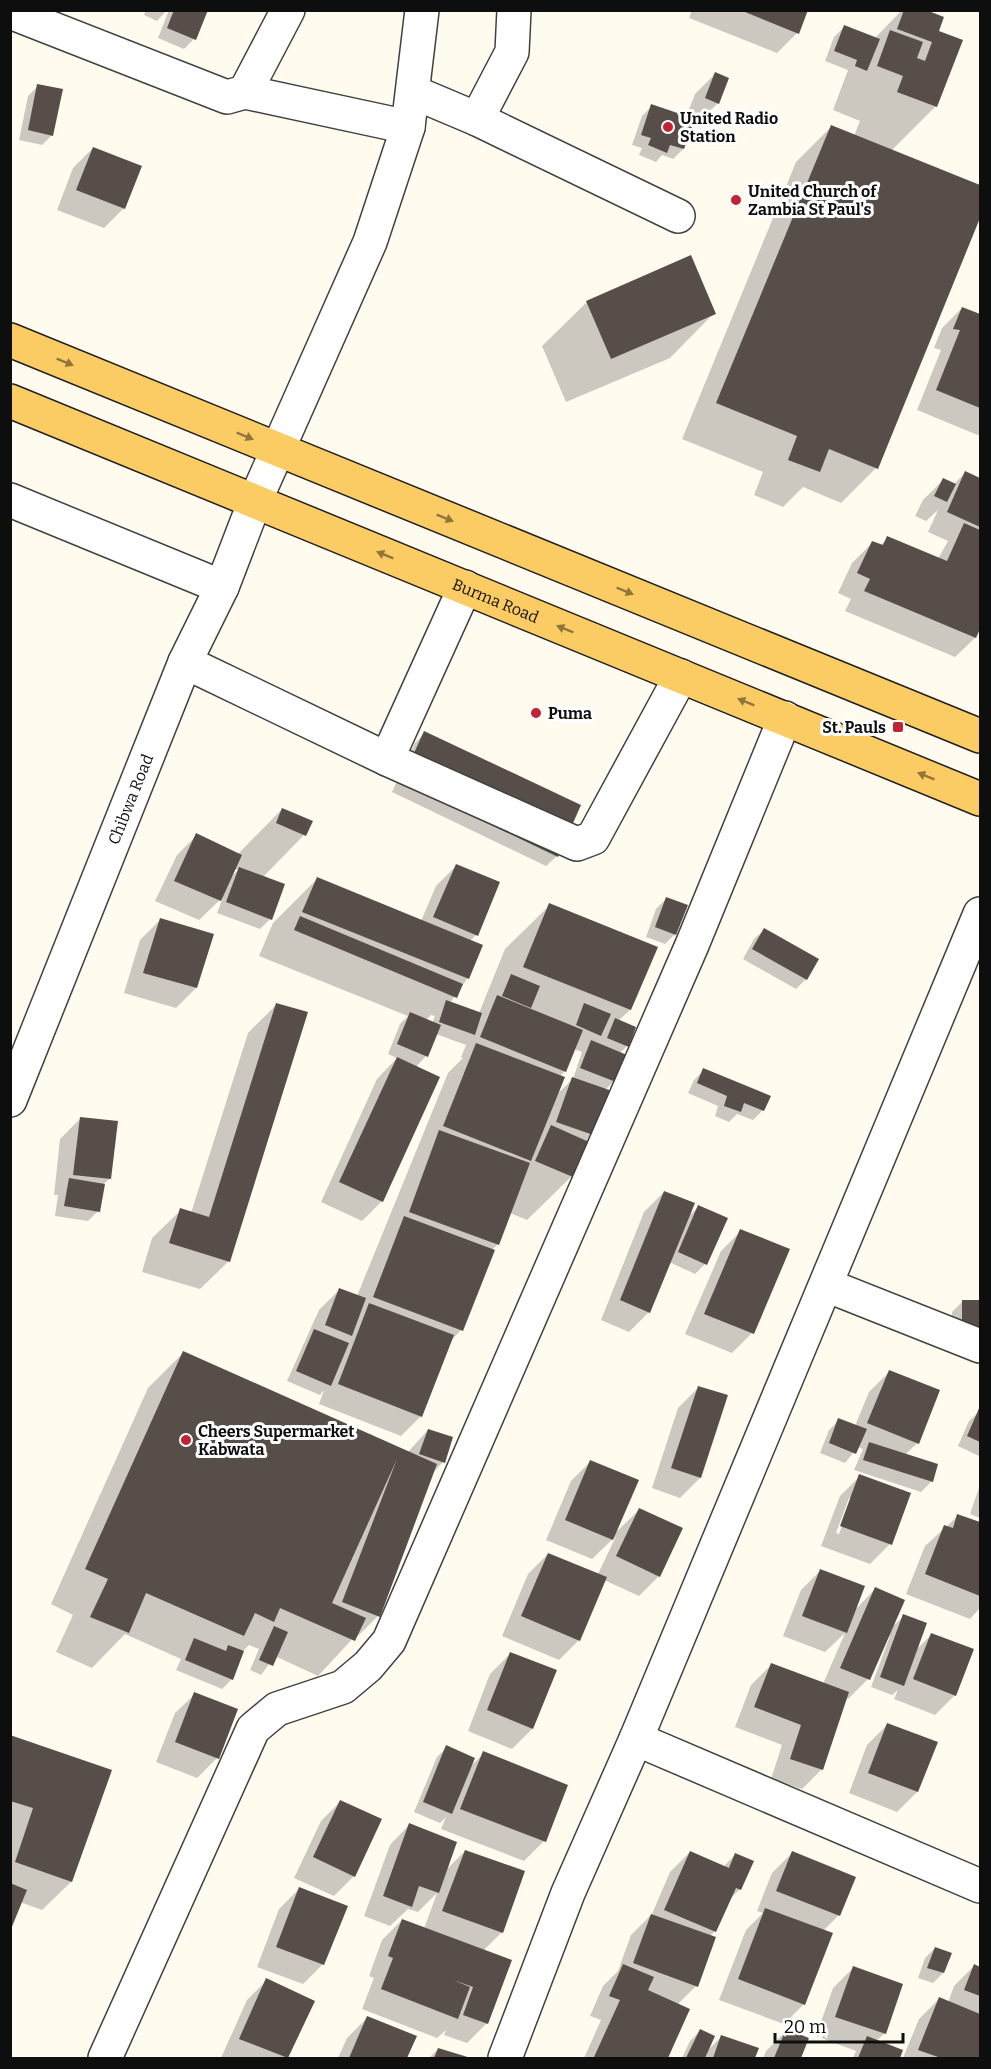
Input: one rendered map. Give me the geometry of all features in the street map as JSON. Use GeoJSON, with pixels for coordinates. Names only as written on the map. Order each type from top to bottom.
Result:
{"type":"FeatureCollection","features":[{"type":"Feature","properties":{"kind":"main road"},"geometry":{"type":"LineString","coordinates":[[10,340],[981,736]]}},
{"type":"Feature","properties":{"kind":"main road","name":"Burma Road"},"geometry":{"type":"LineString","coordinates":[[10,401],[981,798]]}},
{"type":"Feature","properties":{"kind":"street"},"geometry":{"type":"LineString","coordinates":[[245,92],[288,10]]}},
{"type":"Feature","properties":{"kind":"street","name":"Chibwa Road"},"geometry":{"type":"LineString","coordinates":[[10,1100],[185,662],[222,587],[255,501],[370,242],[408,127],[422,10]]}},
{"type":"Feature","properties":{"kind":"street"},"geometry":{"type":"LineString","coordinates":[[477,119],[512,52],[514,10]]}},
{"type":"Feature","properties":{"kind":"street"},"geometry":{"type":"LineString","coordinates":[[10,12],[227,97],[245,92],[408,127]]}},
{"type":"Feature","properties":{"kind":"street"},"geometry":{"type":"LineString","coordinates":[[413,92],[477,119],[678,216]]}},
{"type":"Feature","properties":{"kind":"street"},"geometry":{"type":"LineString","coordinates":[[10,500],[222,587]]}},
{"type":"Feature","properties":{"kind":"street"},"geometry":{"type":"LineString","coordinates":[[387,759],[465,587]]}},
{"type":"Feature","properties":{"kind":"street"},"geometry":{"type":"LineString","coordinates":[[185,662],[387,759],[577,844],[586,843],[593,838],[681,676]]}},
{"type":"Feature","properties":{"kind":"street"},"geometry":{"type":"LineString","coordinates":[[105,2058],[253,1729],[277,1709],[343,1687],[368,1666],[389,1641],[687,956],[785,718]]}},
{"type":"Feature","properties":{"kind":"street"},"geometry":{"type":"LineString","coordinates":[[505,2058],[568,1893],[636,1739],[981,914]]}},
{"type":"Feature","properties":{"kind":"street"},"geometry":{"type":"LineString","coordinates":[[826,1285],[981,1346]]}},
{"type":"Feature","properties":{"kind":"street"},"geometry":{"type":"LineString","coordinates":[[636,1739],[978,1876]]}},
{"type":"Feature","properties":{"kind":"building"},"geometry":{"type":"Polygon","coordinates":[[[174,10],[208,10],[196,40],[167,28],[174,10]]]}},
{"type":"Feature","properties":{"kind":"building"},"geometry":{"type":"Polygon","coordinates":[[[740,10],[808,10],[799,34],[740,10]]]}},
{"type":"Feature","properties":{"kind":"building"},"geometry":{"type":"Polygon","coordinates":[[[904,10],[926,10],[944,17],[939,31],[963,40],[937,107],[897,92],[903,76],[877,66],[890,30],[923,42],[917,58],[925,61],[932,42],[897,29],[904,10]]]}},
{"type":"Feature","properties":{"kind":"building"},"geometry":{"type":"Polygon","coordinates":[[[844,25],[880,39],[867,71],[855,66],[857,60],[834,51],[844,25]]]}},
{"type":"Feature","properties":{"kind":"building"},"geometry":{"type":"Polygon","coordinates":[[[715,72],[729,78],[719,104],[705,98],[715,72]]]}},
{"type":"Feature","properties":{"kind":"building"},"geometry":{"type":"Polygon","coordinates":[[[37,84],[63,89],[53,136],[28,130],[37,84]]]}},
{"type":"Feature","properties":{"kind":"building","name":"United Radio Station"},"geometry":{"type":"Polygon","coordinates":[[[651,104],[695,119],[684,149],[670,145],[667,153],[648,145],[651,138],[641,135],[651,104]]]}},
{"type":"Feature","properties":{"kind":"building","name":"United Church of Zambia St Paul's"},"geometry":{"type":"Polygon","coordinates":[[[831,125],[980,185],[980,218],[878,469],[829,449],[820,472],[788,460],[797,436],[716,403],[831,125]]]}},
{"type":"Feature","properties":{"kind":"building"},"geometry":{"type":"Polygon","coordinates":[[[93,147],[142,166],[125,209],[76,190],[93,147]]]}},
{"type":"Feature","properties":{"kind":"building"},"geometry":{"type":"Polygon","coordinates":[[[691,255],[716,314],[611,359],[586,301],[691,255]]]}},
{"type":"Feature","properties":{"kind":"building"},"geometry":{"type":"Polygon","coordinates":[[[962,307],[980,314],[980,408],[936,390],[960,330],[953,329],[962,307]]]}},
{"type":"Feature","properties":{"kind":"building"},"geometry":{"type":"Polygon","coordinates":[[[965,471],[980,478],[980,527],[947,512],[965,471]]]}},
{"type":"Feature","properties":{"kind":"building"},"geometry":{"type":"Polygon","coordinates":[[[943,478],[956,484],[947,502],[934,496],[943,478]]]}},
{"type":"Feature","properties":{"kind":"building"},"geometry":{"type":"Polygon","coordinates":[[[964,523],[980,530],[980,629],[976,638],[864,591],[870,579],[857,573],[872,541],[883,545],[887,536],[947,561],[964,523]]]}},
{"type":"Feature","properties":{"kind":"building"},"geometry":{"type":"Polygon","coordinates":[[[424,731],[581,805],[558,857],[401,782],[424,731]]]}},
{"type":"Feature","properties":{"kind":"building"},"geometry":{"type":"Polygon","coordinates":[[[282,808],[313,821],[306,836],[276,823],[282,808]]]}},
{"type":"Feature","properties":{"kind":"building"},"geometry":{"type":"Polygon","coordinates":[[[196,833],[242,855],[221,901],[174,881],[196,833]]]}},
{"type":"Feature","properties":{"kind":"building"},"geometry":{"type":"Polygon","coordinates":[[[456,864],[500,882],[478,936],[433,917],[456,864]]]}},
{"type":"Feature","properties":{"kind":"building"},"geometry":{"type":"Polygon","coordinates":[[[239,867],[285,884],[272,920],[226,902],[239,867]]]}},
{"type":"Feature","properties":{"kind":"building"},"geometry":{"type":"Polygon","coordinates":[[[317,877],[483,945],[469,979],[302,912],[317,877]]]}},
{"type":"Feature","properties":{"kind":"building"},"geometry":{"type":"Polygon","coordinates":[[[666,897],[688,905],[676,935],[655,927],[666,897]]]}},
{"type":"Feature","properties":{"kind":"building"},"geometry":{"type":"Polygon","coordinates":[[[549,903],[658,947],[631,1010],[523,967],[549,903]]]}},
{"type":"Feature","properties":{"kind":"building"},"geometry":{"type":"Polygon","coordinates":[[[300,916],[463,984],[457,998],[294,930],[300,916]]]}},
{"type":"Feature","properties":{"kind":"building"},"geometry":{"type":"Polygon","coordinates":[[[160,918],[214,934],[197,988],[143,973],[160,918]]]}},
{"type":"Feature","properties":{"kind":"building"},"geometry":{"type":"Polygon","coordinates":[[[764,928],[819,959],[807,980],[752,949],[764,928]]]}},
{"type":"Feature","properties":{"kind":"building"},"geometry":{"type":"Polygon","coordinates":[[[511,974],[540,986],[531,1008],[502,996],[511,974]]]}},
{"type":"Feature","properties":{"kind":"building"},"geometry":{"type":"Polygon","coordinates":[[[497,995],[583,1030],[566,1072],[480,1037],[497,995]]]}},
{"type":"Feature","properties":{"kind":"building"},"geometry":{"type":"Polygon","coordinates":[[[446,1000],[482,1013],[475,1035],[439,1022],[446,1000]]]}},
{"type":"Feature","properties":{"kind":"building"},"geometry":{"type":"Polygon","coordinates":[[[276,1003],[308,1012],[230,1262],[169,1243],[180,1208],[209,1217],[276,1003]]]}},
{"type":"Feature","properties":{"kind":"building"},"geometry":{"type":"Polygon","coordinates":[[[584,1003],[611,1014],[601,1036],[576,1025],[584,1003]]]}},
{"type":"Feature","properties":{"kind":"building"},"geometry":{"type":"Polygon","coordinates":[[[410,1012],[441,1025],[428,1057],[397,1044],[410,1012]]]}},
{"type":"Feature","properties":{"kind":"building"},"geometry":{"type":"Polygon","coordinates":[[[615,1018],[636,1027],[629,1047],[607,1038],[615,1018]]]}},
{"type":"Feature","properties":{"kind":"building"},"geometry":{"type":"Polygon","coordinates":[[[591,1040],[627,1055],[616,1082],[580,1068],[591,1040]]]}},
{"type":"Feature","properties":{"kind":"building"},"geometry":{"type":"Polygon","coordinates":[[[476,1043],[565,1077],[531,1161],[443,1126],[476,1043]]]}},
{"type":"Feature","properties":{"kind":"building"},"geometry":{"type":"Polygon","coordinates":[[[397,1057],[440,1077],[383,1202],[339,1182],[397,1057]]]}},
{"type":"Feature","properties":{"kind":"building"},"geometry":{"type":"Polygon","coordinates":[[[703,1068],[771,1096],[764,1111],[744,1103],[741,1112],[724,1106],[727,1096],[697,1083],[703,1068]]]}},
{"type":"Feature","properties":{"kind":"building"},"geometry":{"type":"Polygon","coordinates":[[[572,1077],[615,1092],[599,1137],[556,1122],[572,1077]]]}},
{"type":"Feature","properties":{"kind":"building"},"geometry":{"type":"Polygon","coordinates":[[[80,1117],[118,1121],[111,1179],[73,1175],[80,1117]]]}},
{"type":"Feature","properties":{"kind":"building"},"geometry":{"type":"Polygon","coordinates":[[[551,1125],[589,1142],[573,1177],[535,1161],[551,1125]]]}},
{"type":"Feature","properties":{"kind":"building"},"geometry":{"type":"Polygon","coordinates":[[[439,1130],[530,1163],[499,1245],[409,1212],[439,1130]]]}},
{"type":"Feature","properties":{"kind":"building"},"geometry":{"type":"Polygon","coordinates":[[[69,1178],[105,1184],[100,1212],[64,1206],[69,1178]]]}},
{"type":"Feature","properties":{"kind":"building"},"geometry":{"type":"Polygon","coordinates":[[[664,1191],[695,1203],[650,1313],[620,1300],[664,1191]]]}},
{"type":"Feature","properties":{"kind":"building"},"geometry":{"type":"Polygon","coordinates":[[[698,1205],[728,1218],[707,1265],[678,1252],[698,1205]]]}},
{"type":"Feature","properties":{"kind":"building"},"geometry":{"type":"Polygon","coordinates":[[[404,1216],[495,1250],[463,1331],[373,1297],[404,1216]]]}},
{"type":"Feature","properties":{"kind":"building"},"geometry":{"type":"Polygon","coordinates":[[[740,1229],[790,1249],[754,1334],[704,1314],[740,1229]]]}},
{"type":"Feature","properties":{"kind":"building"},"geometry":{"type":"Polygon","coordinates":[[[339,1288],[366,1298],[352,1336],[325,1325],[339,1288]]]}},
{"type":"Feature","properties":{"kind":"building"},"geometry":{"type":"Polygon","coordinates":[[[962,1300],[980,1300],[980,1335],[962,1335],[962,1300]]]}},
{"type":"Feature","properties":{"kind":"building"},"geometry":{"type":"Polygon","coordinates":[[[369,1303],[454,1335],[422,1417],[338,1384],[369,1303]]]}},
{"type":"Feature","properties":{"kind":"building"},"geometry":{"type":"Polygon","coordinates":[[[314,1329],[349,1343],[331,1386],[296,1371],[314,1329]]]}},
{"type":"Feature","properties":{"kind":"building"},"geometry":{"type":"Polygon","coordinates":[[[183,1351],[437,1464],[380,1617],[342,1602],[397,1459],[332,1603],[366,1618],[355,1641],[280,1608],[274,1622],[255,1613],[244,1636],[146,1593],[129,1633],[90,1617],[108,1579],[85,1569],[183,1351]]]}},
{"type":"Feature","properties":{"kind":"building"},"geometry":{"type":"Polygon","coordinates":[[[889,1370],[940,1390],[919,1444],[867,1423],[889,1370]]]}},
{"type":"Feature","properties":{"kind":"building"},"geometry":{"type":"Polygon","coordinates":[[[698,1386],[728,1395],[701,1478],[671,1468],[698,1386]]]}},
{"type":"Feature","properties":{"kind":"building"},"geometry":{"type":"Polygon","coordinates":[[[980,1406],[980,1442],[967,1436],[980,1406]]]}},
{"type":"Feature","properties":{"kind":"building"},"geometry":{"type":"Polygon","coordinates":[[[838,1418],[867,1429],[856,1454],[829,1443],[838,1418]]]}},
{"type":"Feature","properties":{"kind":"building"},"geometry":{"type":"Polygon","coordinates":[[[428,1429],[453,1437],[445,1463],[419,1454],[428,1429]]]}},
{"type":"Feature","properties":{"kind":"building"},"geometry":{"type":"Polygon","coordinates":[[[869,1442],[938,1464],[933,1482],[863,1460],[869,1442]]]}},
{"type":"Feature","properties":{"kind":"building"},"geometry":{"type":"Polygon","coordinates":[[[590,1460],[639,1480],[613,1540],[565,1520],[590,1460]]]}},
{"type":"Feature","properties":{"kind":"building"},"geometry":{"type":"Polygon","coordinates":[[[859,1474],[911,1493],[892,1545],[840,1526],[859,1474]]]}},
{"type":"Feature","properties":{"kind":"building"},"geometry":{"type":"Polygon","coordinates":[[[639,1508],[683,1528],[660,1577],[616,1556],[639,1508]]]}},
{"type":"Feature","properties":{"kind":"building"},"geometry":{"type":"Polygon","coordinates":[[[957,1514],[980,1522],[980,1596],[925,1574],[944,1525],[953,1528],[957,1514]]]}},
{"type":"Feature","properties":{"kind":"building"},"geometry":{"type":"Polygon","coordinates":[[[548,1553],[607,1577],[580,1641],[521,1616],[548,1553]]]}},
{"type":"Feature","properties":{"kind":"building"},"geometry":{"type":"Polygon","coordinates":[[[820,1569],[865,1586],[847,1633],[802,1616],[820,1569]]]}},
{"type":"Feature","properties":{"kind":"building"},"geometry":{"type":"Polygon","coordinates":[[[875,1587],[905,1600],[870,1680],[840,1668],[875,1587]]]}},
{"type":"Feature","properties":{"kind":"building"},"geometry":{"type":"Polygon","coordinates":[[[903,1614],[927,1623],[904,1686],[880,1677],[903,1614]]]}},
{"type":"Feature","properties":{"kind":"building"},"geometry":{"type":"Polygon","coordinates":[[[274,1626],[288,1632],[273,1666],[259,1660],[274,1626]]]}},
{"type":"Feature","properties":{"kind":"building"},"geometry":{"type":"Polygon","coordinates":[[[931,1633],[974,1649],[956,1696],[913,1679],[931,1633]]]}},
{"type":"Feature","properties":{"kind":"building"},"geometry":{"type":"Polygon","coordinates":[[[194,1638],[226,1651],[228,1645],[244,1651],[233,1680],[185,1660],[194,1638]]]}},
{"type":"Feature","properties":{"kind":"building"},"geometry":{"type":"Polygon","coordinates":[[[510,1652],[557,1670],[533,1729],[487,1710],[510,1652]]]}},
{"type":"Feature","properties":{"kind":"building"},"geometry":{"type":"Polygon","coordinates":[[[771,1663],[849,1692],[823,1770],[790,1759],[801,1725],[754,1707],[771,1663]]]}},
{"type":"Feature","properties":{"kind":"building"},"geometry":{"type":"Polygon","coordinates":[[[194,1692],[238,1709],[219,1759],[175,1742],[194,1692]]]}},
{"type":"Feature","properties":{"kind":"building"},"geometry":{"type":"Polygon","coordinates":[[[887,1723],[938,1742],[918,1792],[868,1773],[887,1723]]]}},
{"type":"Feature","properties":{"kind":"building"},"geometry":{"type":"Polygon","coordinates":[[[10,1735],[112,1770],[72,1882],[15,1862],[33,1808],[10,1801],[10,1735]]]}},
{"type":"Feature","properties":{"kind":"building"},"geometry":{"type":"Polygon","coordinates":[[[446,1745],[475,1758],[452,1814],[423,1802],[446,1745]]]}},
{"type":"Feature","properties":{"kind":"building"},"geometry":{"type":"Polygon","coordinates":[[[483,1751],[568,1785],[546,1842],[460,1809],[483,1751]]]}},
{"type":"Feature","properties":{"kind":"building"},"geometry":{"type":"Polygon","coordinates":[[[340,1800],[382,1819],[355,1877],[313,1857],[340,1800]]]}},
{"type":"Feature","properties":{"kind":"building"},"geometry":{"type":"Polygon","coordinates":[[[409,1823],[457,1842],[439,1893],[419,1886],[412,1907],[383,1896],[409,1823]]]}},
{"type":"Feature","properties":{"kind":"building"},"geometry":{"type":"Polygon","coordinates":[[[465,1850],[525,1871],[503,1933],[442,1911],[465,1850]]]}},
{"type":"Feature","properties":{"kind":"building"},"geometry":{"type":"Polygon","coordinates":[[[690,1851],[729,1868],[735,1853],[754,1861],[741,1890],[736,1888],[716,1932],[664,1910],[690,1851]]]}},
{"type":"Feature","properties":{"kind":"building"},"geometry":{"type":"Polygon","coordinates":[[[792,1851],[856,1877],[840,1916],[776,1891],[792,1851]]]}},
{"type":"Feature","properties":{"kind":"building"},"geometry":{"type":"Polygon","coordinates":[[[10,1883],[27,1890],[11,1929],[10,1929],[10,1883]]]}},
{"type":"Feature","properties":{"kind":"building"},"geometry":{"type":"Polygon","coordinates":[[[299,1887],[348,1906],[324,1965],[276,1947],[299,1887]]]}},
{"type":"Feature","properties":{"kind":"building"},"geometry":{"type":"Polygon","coordinates":[[[765,1908],[833,1933],[805,2005],[738,1979],[765,1908]]]}},
{"type":"Feature","properties":{"kind":"building"},"geometry":{"type":"Polygon","coordinates":[[[651,1914],[716,1937],[698,1987],[633,1963],[651,1914]]]}},
{"type":"Feature","properties":{"kind":"building"},"geometry":{"type":"Polygon","coordinates":[[[402,1919],[512,1960],[488,2024],[463,2015],[473,1987],[453,1980],[470,1987],[458,2019],[381,1989],[393,1958],[388,1956],[402,1919]]]}},
{"type":"Feature","properties":{"kind":"building"},"geometry":{"type":"Polygon","coordinates":[[[935,1947],[952,1953],[944,1973],[927,1968],[935,1947]]]}},
{"type":"Feature","properties":{"kind":"building"},"geometry":{"type":"Polygon","coordinates":[[[623,1964],[654,1977],[648,1990],[690,2009],[668,2058],[594,2057],[620,2000],[609,1996],[623,1964]]]}},
{"type":"Feature","properties":{"kind":"building"},"geometry":{"type":"Polygon","coordinates":[[[974,1964],[980,1967],[980,1996],[964,1990],[974,1964]]]}},
{"type":"Feature","properties":{"kind":"building"},"geometry":{"type":"Polygon","coordinates":[[[853,1966],[903,1984],[886,2034],[835,2017],[853,1966]]]}},
{"type":"Feature","properties":{"kind":"building"},"geometry":{"type":"Polygon","coordinates":[[[266,1978],[315,2001],[288,2058],[239,2039],[266,1978]]]}},
{"type":"Feature","properties":{"kind":"building"},"geometry":{"type":"Polygon","coordinates":[[[939,1997],[980,2014],[980,2058],[941,2058],[918,2050],[939,1997]]]}},
{"type":"Feature","properties":{"kind":"building"},"geometry":{"type":"Polygon","coordinates":[[[367,2016],[417,2036],[407,2058],[349,2058],[367,2016]]]}},
{"type":"Feature","properties":{"kind":"building"},"geometry":{"type":"Polygon","coordinates":[[[700,2029],[715,2036],[705,2058],[686,2058],[700,2029]]]}},
{"type":"Feature","properties":{"kind":"building"},"geometry":{"type":"Polygon","coordinates":[[[786,2029],[809,2038],[801,2058],[774,2058],[786,2029]]]}},
{"type":"Feature","properties":{"kind":"building"},"geometry":{"type":"Polygon","coordinates":[[[721,2035],[759,2048],[755,2058],[713,2058],[721,2035]]]}},
{"type":"Feature","properties":{"kind":"building"},"geometry":{"type":"Polygon","coordinates":[[[867,2036],[903,2050],[900,2058],[858,2058],[867,2036]]]}},
{"type":"Feature","properties":{"kind":"building"},"geometry":{"type":"Polygon","coordinates":[[[438,2048],[471,2058],[434,2058],[438,2048]]]}},
{"type":"Feature","properties":{"kind":"place","name":"United Radio Station"},"geometry":{"type":"Point","coordinates":[668,127]}},
{"type":"Feature","properties":{"kind":"place","name":"United Church of Zambia St Paul's"},"geometry":{"type":"Point","coordinates":[736,200]}},
{"type":"Feature","properties":{"kind":"place","name":"Puma"},"geometry":{"type":"Point","coordinates":[536,713]}},
{"type":"Feature","properties":{"kind":"place","name":"St. Pauls"},"geometry":{"type":"Point","coordinates":[898,727]}},
{"type":"Feature","properties":{"kind":"place","name":"Cheers Supermarket Kabwata"},"geometry":{"type":"Point","coordinates":[186,1440]}}]}
